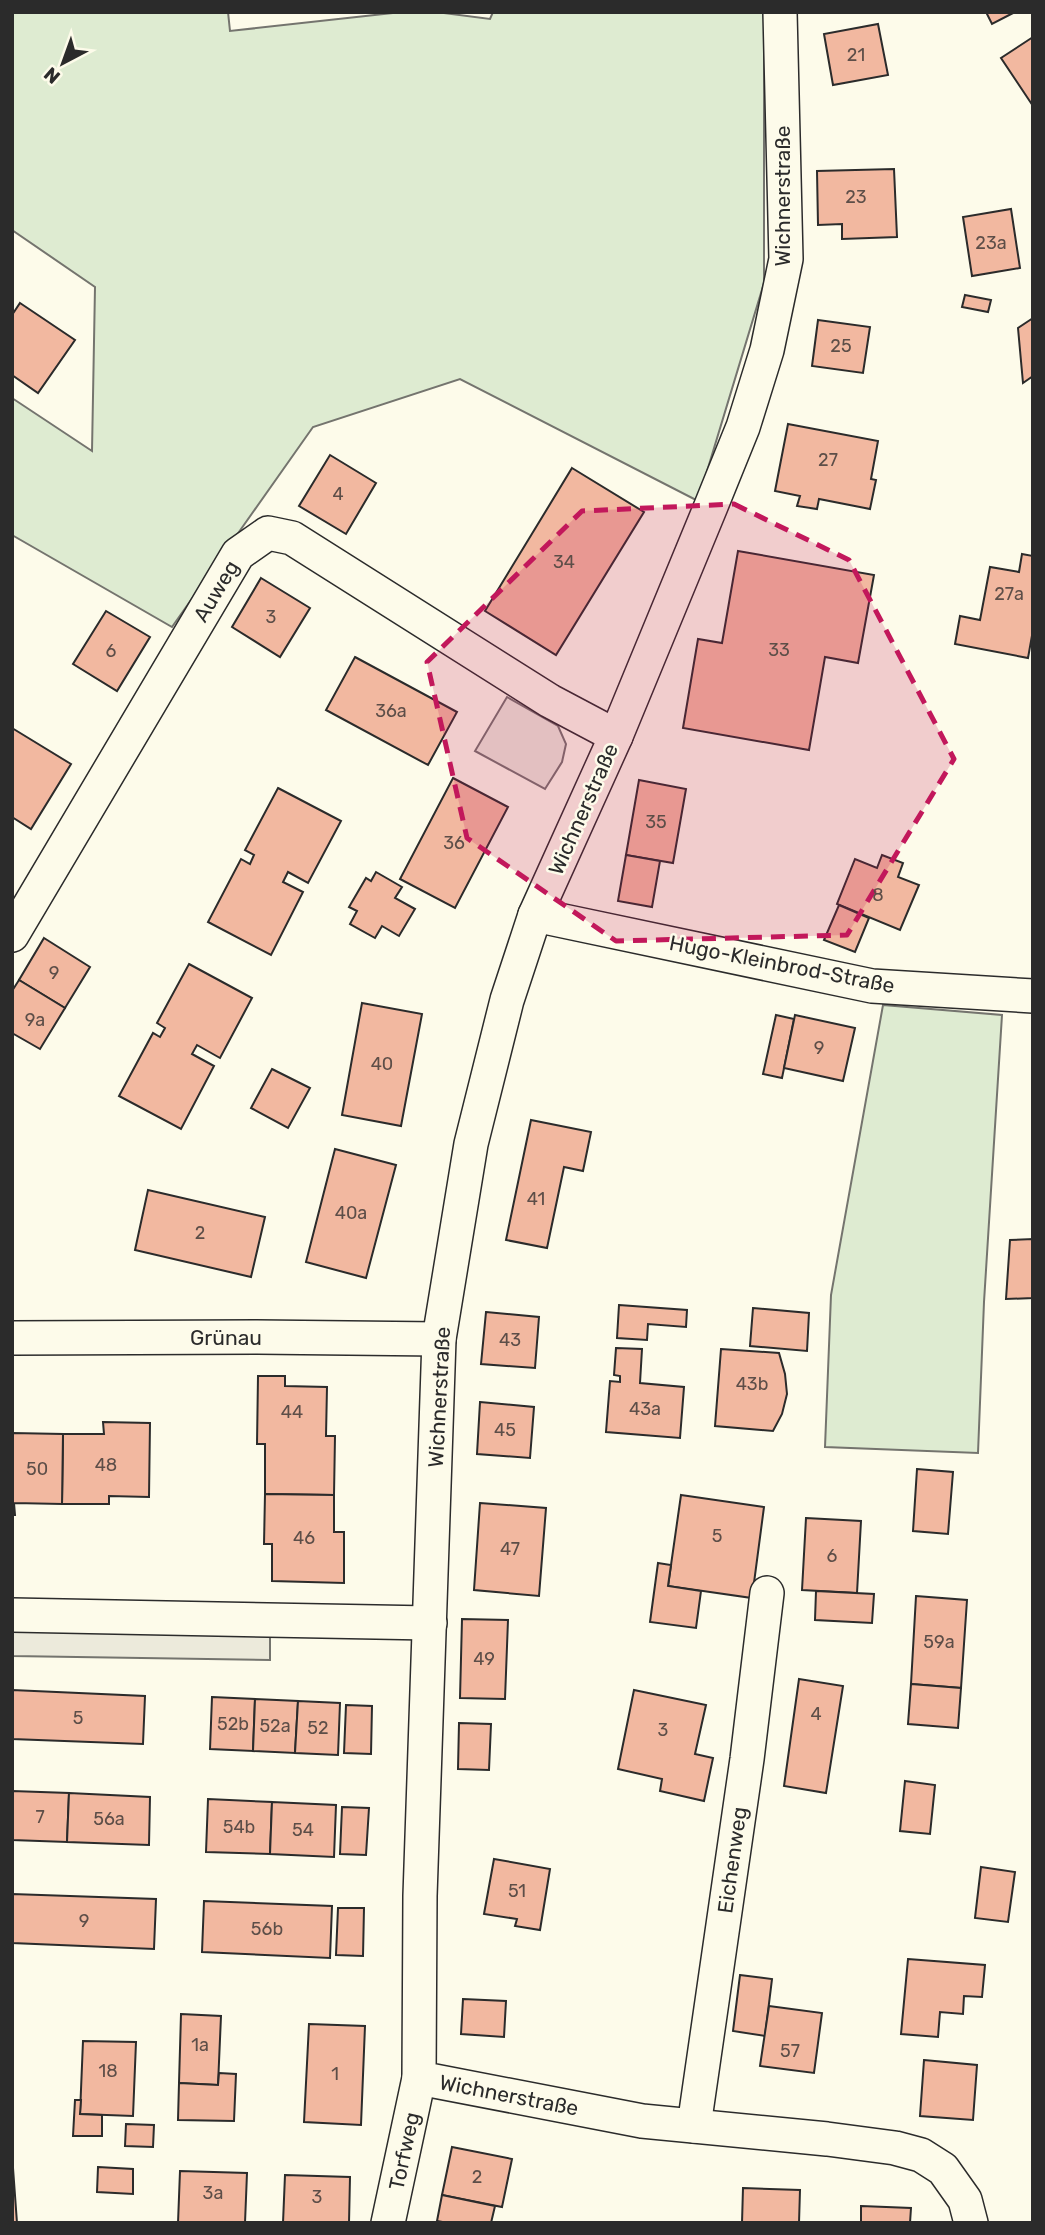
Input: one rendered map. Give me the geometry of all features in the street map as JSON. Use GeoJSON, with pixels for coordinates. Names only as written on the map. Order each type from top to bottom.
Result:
{"type":"FeatureCollection","features":[{"type":"Feature","properties":{"kind":"street","name":"Wichnerstraße"},"geometry":{"type":"LineString","coordinates":[[780,12],[786,259],[769,337],[743,427],[616,736],[535,915],[507,1000],[471,1144],[439,1339],[420,1896],[419,2078],[642,2121],[895,2148],[921,2155],[943,2169],[965,2200],[971,2223]]}},
{"type":"Feature","properties":{"kind":"street","name":"Auweg"},"geometry":{"type":"LineString","coordinates":[[12,935],[237,554],[268,533],[292,538],[550,701],[616,736]]}},
{"type":"Feature","properties":{"kind":"street","name":"Hugo-Kleinbrod-Straße"},"geometry":{"type":"LineString","coordinates":[[535,915],[872,986],[1033,996]]}},
{"type":"Feature","properties":{"kind":"street","name":"Grünau"},"geometry":{"type":"LineString","coordinates":[[12,1338],[257,1336],[439,1339]]}},
{"type":"Feature","properties":{"kind":"street","name":"Eichenweg"},"geometry":{"type":"LineString","coordinates":[[694,2126],[747,1759],[767,1593]]}},
{"type":"Feature","properties":{"kind":"street"},"geometry":{"type":"LineString","coordinates":[[12,1615],[430,1623]]}},
{"type":"Feature","properties":{"kind":"street","name":"Torfweg"},"geometry":{"type":"LineString","coordinates":[[388,2223],[419,2078]]}},
{"type":"Feature","properties":{"kind":"highlighted area"},"geometry":{"type":"Polygon","coordinates":[[[734,504],[849,560],[954,759],[847,935],[616,941],[467,838],[427,662],[582,511],[734,504]]]}},
{"type":"Feature","properties":{"kind":"green space"},"geometry":{"type":"Polygon","coordinates":[[[12,12],[228,12],[230,31],[402,12],[436,12],[490,19],[493,12],[764,12],[764,283],[698,501],[460,379],[313,427],[172,627],[12,535],[12,398],[92,451],[95,287],[12,230],[12,12]]]}},
{"type":"Feature","properties":{"kind":"green space"},"geometry":{"type":"Polygon","coordinates":[[[883,1005],[1002,1015],[984,1302],[978,1453],[825,1447],[831,1295],[883,1005]]]}},
{"type":"Feature","properties":{"kind":"shaded area"},"geometry":{"type":"Polygon","coordinates":[[[507,697],[558,726],[566,744],[562,762],[545,789],[475,751],[507,697]]]}},
{"type":"Feature","properties":{"kind":"shaded area"},"geometry":{"type":"Polygon","coordinates":[[[12,1630],[270,1634],[270,1660],[12,1656],[12,1630]]]}},
{"type":"Feature","properties":{"kind":"building"},"geometry":{"type":"Polygon","coordinates":[[[986,12],[1015,12],[992,24],[986,12]]]}},
{"type":"Feature","properties":{"kind":"building"},"geometry":{"type":"Polygon","coordinates":[[[878,24],[888,75],[833,85],[824,34],[878,24]]]}},
{"type":"Feature","properties":{"kind":"building"},"geometry":{"type":"Polygon","coordinates":[[[1033,37],[1033,106],[1001,58],[1033,37]]]}},
{"type":"Feature","properties":{"kind":"building"},"geometry":{"type":"Polygon","coordinates":[[[894,169],[897,237],[842,239],[842,224],[818,225],[817,171],[894,169]]]}},
{"type":"Feature","properties":{"kind":"building"},"geometry":{"type":"Polygon","coordinates":[[[1011,209],[1020,268],[972,276],[963,217],[1011,209]]]}},
{"type":"Feature","properties":{"kind":"building"},"geometry":{"type":"Polygon","coordinates":[[[965,295],[991,300],[988,312],[962,307],[965,295]]]}},
{"type":"Feature","properties":{"kind":"building"},"geometry":{"type":"Polygon","coordinates":[[[20,303],[75,340],[38,393],[12,375],[12,315],[20,303]]]}},
{"type":"Feature","properties":{"kind":"building"},"geometry":{"type":"Polygon","coordinates":[[[1033,318],[1033,376],[1023,383],[1018,328],[1033,318]]]}},
{"type":"Feature","properties":{"kind":"building"},"geometry":{"type":"Polygon","coordinates":[[[818,320],[870,327],[863,373],[812,366],[818,320]]]}},
{"type":"Feature","properties":{"kind":"building"},"geometry":{"type":"Polygon","coordinates":[[[788,424],[878,441],[871,479],[876,480],[870,509],[819,499],[817,509],[797,506],[800,496],[775,491],[788,424]]]}},
{"type":"Feature","properties":{"kind":"building"},"geometry":{"type":"Polygon","coordinates":[[[330,455],[376,483],[346,534],[299,506],[330,455]]]}},
{"type":"Feature","properties":{"kind":"building"},"geometry":{"type":"Polygon","coordinates":[[[572,468],[644,512],[556,655],[485,611],[572,468]]]}},
{"type":"Feature","properties":{"kind":"building"},"geometry":{"type":"Polygon","coordinates":[[[738,551],[874,575],[858,663],[825,657],[809,750],[683,728],[698,639],[722,643],[738,551]]]}},
{"type":"Feature","properties":{"kind":"building"},"geometry":{"type":"Polygon","coordinates":[[[1022,554],[1033,556],[1033,630],[1028,658],[955,644],[960,616],[980,620],[990,567],[1019,572],[1022,554]]]}},
{"type":"Feature","properties":{"kind":"building"},"geometry":{"type":"Polygon","coordinates":[[[261,578],[310,608],[280,657],[232,627],[261,578]]]}},
{"type":"Feature","properties":{"kind":"building"},"geometry":{"type":"Polygon","coordinates":[[[106,611],[150,637],[117,691],[73,664],[106,611]]]}},
{"type":"Feature","properties":{"kind":"building"},"geometry":{"type":"Polygon","coordinates":[[[355,657],[457,712],[428,765],[326,710],[355,657]]]}},
{"type":"Feature","properties":{"kind":"building"},"geometry":{"type":"Polygon","coordinates":[[[12,728],[71,764],[31,829],[12,817],[12,728]]]}},
{"type":"Feature","properties":{"kind":"building"},"geometry":{"type":"Polygon","coordinates":[[[453,778],[508,807],[455,908],[400,879],[453,778]]]}},
{"type":"Feature","properties":{"kind":"building"},"geometry":{"type":"Polygon","coordinates":[[[639,780],[686,789],[673,863],[626,855],[639,780]]]}},
{"type":"Feature","properties":{"kind":"building"},"geometry":{"type":"Polygon","coordinates":[[[278,788],[341,821],[308,883],[288,872],[283,882],[303,892],[271,955],[208,922],[241,859],[250,864],[254,855],[245,850],[278,788]]]}},
{"type":"Feature","properties":{"kind":"building"},"geometry":{"type":"Polygon","coordinates":[[[626,855],[660,861],[652,907],[618,901],[626,855]]]}},
{"type":"Feature","properties":{"kind":"building"},"geometry":{"type":"Polygon","coordinates":[[[882,855],[903,863],[898,877],[919,885],[900,930],[837,904],[855,859],[877,868],[882,855]]]}},
{"type":"Feature","properties":{"kind":"building"},"geometry":{"type":"Polygon","coordinates":[[[376,872],[402,887],[395,898],[415,909],[399,936],[382,926],[375,938],[350,924],[357,911],[349,907],[366,878],[371,881],[376,872]]]}},
{"type":"Feature","properties":{"kind":"building"},"geometry":{"type":"Polygon","coordinates":[[[839,905],[869,918],[855,952],[824,940],[839,905]]]}},
{"type":"Feature","properties":{"kind":"building"},"geometry":{"type":"Polygon","coordinates":[[[44,938],[90,967],[65,1008],[19,980],[44,938]]]}},
{"type":"Feature","properties":{"kind":"building"},"geometry":{"type":"Polygon","coordinates":[[[189,964],[252,998],[220,1058],[197,1045],[192,1054],[214,1066],[181,1129],[119,1096],[153,1033],[160,1037],[165,1028],[157,1023],[189,964]]]}},
{"type":"Feature","properties":{"kind":"building"},"geometry":{"type":"Polygon","coordinates":[[[19,980],[65,1008],[40,1049],[12,1033],[12,991],[19,980]]]}},
{"type":"Feature","properties":{"kind":"building"},"geometry":{"type":"Polygon","coordinates":[[[362,1003],[422,1014],[401,1126],[342,1115],[362,1003]]]}},
{"type":"Feature","properties":{"kind":"building"},"geometry":{"type":"Polygon","coordinates":[[[776,1015],[794,1019],[782,1078],[763,1074],[776,1015]]]}},
{"type":"Feature","properties":{"kind":"building"},"geometry":{"type":"Polygon","coordinates":[[[795,1015],[855,1028],[843,1081],[784,1068],[795,1015]]]}},
{"type":"Feature","properties":{"kind":"building"},"geometry":{"type":"Polygon","coordinates":[[[272,1069],[310,1088],[288,1128],[251,1108],[272,1069]]]}},
{"type":"Feature","properties":{"kind":"building"},"geometry":{"type":"Polygon","coordinates":[[[531,1120],[591,1132],[583,1171],[564,1167],[547,1248],[506,1240],[531,1120]]]}},
{"type":"Feature","properties":{"kind":"building"},"geometry":{"type":"Polygon","coordinates":[[[335,1149],[396,1165],[366,1278],[306,1262],[335,1149]]]}},
{"type":"Feature","properties":{"kind":"building"},"geometry":{"type":"Polygon","coordinates":[[[148,1190],[265,1217],[251,1277],[135,1250],[148,1190]]]}},
{"type":"Feature","properties":{"kind":"building"},"geometry":{"type":"Polygon","coordinates":[[[1033,1239],[1033,1298],[1006,1299],[1010,1240],[1033,1239]]]}},
{"type":"Feature","properties":{"kind":"building"},"geometry":{"type":"Polygon","coordinates":[[[619,1305],[687,1310],[686,1327],[648,1324],[647,1340],[617,1338],[619,1305]]]}},
{"type":"Feature","properties":{"kind":"building"},"geometry":{"type":"Polygon","coordinates":[[[753,1308],[809,1313],[807,1351],[750,1346],[753,1308]]]}},
{"type":"Feature","properties":{"kind":"building"},"geometry":{"type":"Polygon","coordinates":[[[486,1312],[539,1317],[535,1368],[481,1364],[486,1312]]]}},
{"type":"Feature","properties":{"kind":"building"},"geometry":{"type":"Polygon","coordinates":[[[616,1348],[642,1349],[640,1383],[684,1387],[680,1438],[606,1432],[610,1381],[620,1382],[620,1376],[614,1375],[616,1348]]]}},
{"type":"Feature","properties":{"kind":"building"},"geometry":{"type":"Polygon","coordinates":[[[721,1349],[779,1353],[787,1394],[782,1414],[773,1431],[715,1426],[721,1349]]]}},
{"type":"Feature","properties":{"kind":"building"},"geometry":{"type":"Polygon","coordinates":[[[258,1376],[285,1376],[285,1386],[327,1387],[326,1436],[335,1436],[334,1495],[265,1494],[265,1444],[257,1444],[258,1376]]]}},
{"type":"Feature","properties":{"kind":"building"},"geometry":{"type":"Polygon","coordinates":[[[480,1402],[534,1407],[530,1458],[477,1454],[480,1402]]]}},
{"type":"Feature","properties":{"kind":"building"},"geometry":{"type":"Polygon","coordinates":[[[103,1422],[150,1423],[149,1497],[109,1496],[109,1504],[62,1504],[63,1434],[104,1434],[103,1422]]]}},
{"type":"Feature","properties":{"kind":"building"},"geometry":{"type":"Polygon","coordinates":[[[12,1433],[63,1434],[62,1504],[14,1503],[15,1515],[12,1515],[12,1433]]]}},
{"type":"Feature","properties":{"kind":"building"},"geometry":{"type":"Polygon","coordinates":[[[917,1469],[953,1472],[948,1534],[913,1531],[917,1469]]]}},
{"type":"Feature","properties":{"kind":"building"},"geometry":{"type":"Polygon","coordinates":[[[265,1494],[334,1495],[334,1532],[344,1532],[344,1583],[272,1581],[272,1544],[264,1544],[265,1494]]]}},
{"type":"Feature","properties":{"kind":"building"},"geometry":{"type":"Polygon","coordinates":[[[681,1495],[764,1507],[752,1598],[668,1586],[681,1495]]]}},
{"type":"Feature","properties":{"kind":"building"},"geometry":{"type":"Polygon","coordinates":[[[480,1503],[546,1508],[539,1596],[474,1590],[480,1503]]]}},
{"type":"Feature","properties":{"kind":"building"},"geometry":{"type":"Polygon","coordinates":[[[806,1518],[861,1521],[857,1593],[802,1590],[806,1518]]]}},
{"type":"Feature","properties":{"kind":"building"},"geometry":{"type":"Polygon","coordinates":[[[658,1563],[671,1565],[668,1586],[701,1591],[696,1628],[650,1622],[658,1563]]]}},
{"type":"Feature","properties":{"kind":"building"},"geometry":{"type":"Polygon","coordinates":[[[816,1591],[874,1594],[872,1623],[815,1620],[816,1591]]]}},
{"type":"Feature","properties":{"kind":"building"},"geometry":{"type":"Polygon","coordinates":[[[916,1596],[967,1600],[961,1688],[911,1684],[916,1596]]]}},
{"type":"Feature","properties":{"kind":"building"},"geometry":{"type":"Polygon","coordinates":[[[462,1619],[508,1620],[505,1699],[460,1698],[462,1619]]]}},
{"type":"Feature","properties":{"kind":"building"},"geometry":{"type":"Polygon","coordinates":[[[799,1679],[843,1686],[826,1793],[784,1786],[799,1679]]]}},
{"type":"Feature","properties":{"kind":"building"},"geometry":{"type":"Polygon","coordinates":[[[911,1684],[961,1688],[958,1728],[908,1724],[911,1684]]]}},
{"type":"Feature","properties":{"kind":"building"},"geometry":{"type":"Polygon","coordinates":[[[12,1690],[145,1696],[143,1744],[12,1739],[12,1690]]]}},
{"type":"Feature","properties":{"kind":"building"},"geometry":{"type":"Polygon","coordinates":[[[634,1690],[706,1705],[695,1754],[713,1758],[704,1801],[660,1791],[662,1779],[618,1769],[634,1690]]]}},
{"type":"Feature","properties":{"kind":"building"},"geometry":{"type":"Polygon","coordinates":[[[212,1697],[255,1699],[253,1751],[210,1749],[212,1697]]]}},
{"type":"Feature","properties":{"kind":"building"},"geometry":{"type":"Polygon","coordinates":[[[255,1699],[298,1701],[295,1753],[253,1751],[255,1699]]]}},
{"type":"Feature","properties":{"kind":"building"},"geometry":{"type":"Polygon","coordinates":[[[298,1701],[340,1703],[338,1755],[295,1753],[298,1701]]]}},
{"type":"Feature","properties":{"kind":"building"},"geometry":{"type":"Polygon","coordinates":[[[346,1705],[372,1706],[371,1754],[344,1753],[346,1705]]]}},
{"type":"Feature","properties":{"kind":"building"},"geometry":{"type":"Polygon","coordinates":[[[459,1723],[491,1724],[489,1770],[458,1769],[459,1723]]]}},
{"type":"Feature","properties":{"kind":"building"},"geometry":{"type":"Polygon","coordinates":[[[905,1781],[935,1785],[930,1834],[900,1831],[905,1781]]]}},
{"type":"Feature","properties":{"kind":"building"},"geometry":{"type":"Polygon","coordinates":[[[12,1791],[69,1793],[67,1842],[12,1840],[12,1791]]]}},
{"type":"Feature","properties":{"kind":"building"},"geometry":{"type":"Polygon","coordinates":[[[69,1793],[150,1797],[149,1845],[67,1842],[69,1793]]]}},
{"type":"Feature","properties":{"kind":"building"},"geometry":{"type":"Polygon","coordinates":[[[208,1799],[272,1802],[270,1854],[206,1852],[208,1799]]]}},
{"type":"Feature","properties":{"kind":"building"},"geometry":{"type":"Polygon","coordinates":[[[272,1802],[336,1805],[334,1857],[270,1854],[272,1802]]]}},
{"type":"Feature","properties":{"kind":"building"},"geometry":{"type":"Polygon","coordinates":[[[342,1807],[369,1808],[366,1855],[340,1854],[342,1807]]]}},
{"type":"Feature","properties":{"kind":"building"},"geometry":{"type":"Polygon","coordinates":[[[494,1859],[550,1869],[540,1930],[515,1926],[517,1919],[484,1914],[494,1859]]]}},
{"type":"Feature","properties":{"kind":"building"},"geometry":{"type":"Polygon","coordinates":[[[981,1867],[1015,1872],[1008,1922],[975,1918],[981,1867]]]}},
{"type":"Feature","properties":{"kind":"building"},"geometry":{"type":"Polygon","coordinates":[[[12,1894],[156,1899],[154,1949],[12,1943],[12,1894]]]}},
{"type":"Feature","properties":{"kind":"building"},"geometry":{"type":"Polygon","coordinates":[[[204,1901],[332,1906],[330,1958],[202,1952],[204,1901]]]}},
{"type":"Feature","properties":{"kind":"building"},"geometry":{"type":"Polygon","coordinates":[[[338,1908],[364,1908],[363,1956],[336,1955],[338,1908]]]}},
{"type":"Feature","properties":{"kind":"building"},"geometry":{"type":"Polygon","coordinates":[[[908,1959],[985,1965],[982,1997],[964,1996],[963,2014],[940,2012],[938,2037],[901,2034],[908,1959]]]}},
{"type":"Feature","properties":{"kind":"building"},"geometry":{"type":"Polygon","coordinates":[[[740,1975],[772,1979],[765,2036],[733,2031],[740,1975]]]}},
{"type":"Feature","properties":{"kind":"building"},"geometry":{"type":"Polygon","coordinates":[[[463,1999],[506,2001],[504,2037],[461,2034],[463,1999]]]}},
{"type":"Feature","properties":{"kind":"building"},"geometry":{"type":"Polygon","coordinates":[[[769,2006],[822,2013],[814,2073],[760,2066],[769,2006]]]}},
{"type":"Feature","properties":{"kind":"building"},"geometry":{"type":"Polygon","coordinates":[[[181,2014],[221,2016],[218,2085],[179,2083],[181,2014]]]}},
{"type":"Feature","properties":{"kind":"building"},"geometry":{"type":"Polygon","coordinates":[[[309,2024],[365,2026],[361,2125],[304,2122],[309,2024]]]}},
{"type":"Feature","properties":{"kind":"building"},"geometry":{"type":"Polygon","coordinates":[[[83,2041],[136,2042],[133,2116],[80,2114],[83,2041]]]}},
{"type":"Feature","properties":{"kind":"building"},"geometry":{"type":"Polygon","coordinates":[[[924,2060],[977,2065],[973,2120],[920,2116],[924,2060]]]}},
{"type":"Feature","properties":{"kind":"building"},"geometry":{"type":"Polygon","coordinates":[[[219,2073],[236,2074],[234,2121],[178,2120],[179,2083],[218,2085],[219,2073]]]}},
{"type":"Feature","properties":{"kind":"building"},"geometry":{"type":"Polygon","coordinates":[[[75,2100],[81,2100],[80,2114],[102,2115],[102,2136],[73,2136],[75,2100]]]}},
{"type":"Feature","properties":{"kind":"building"},"geometry":{"type":"Polygon","coordinates":[[[126,2124],[154,2125],[153,2147],[125,2146],[126,2124]]]}},
{"type":"Feature","properties":{"kind":"building"},"geometry":{"type":"Polygon","coordinates":[[[452,2147],[512,2159],[502,2207],[442,2195],[452,2147]]]}},
{"type":"Feature","properties":{"kind":"building"},"geometry":{"type":"Polygon","coordinates":[[[98,2167],[133,2169],[133,2194],[97,2192],[98,2167]]]}},
{"type":"Feature","properties":{"kind":"building"},"geometry":{"type":"Polygon","coordinates":[[[13,2168],[17,2223],[12,2223],[13,2168]]]}},
{"type":"Feature","properties":{"kind":"building"},"geometry":{"type":"Polygon","coordinates":[[[180,2171],[247,2173],[245,2223],[178,2223],[180,2171]]]}},
{"type":"Feature","properties":{"kind":"building"},"geometry":{"type":"Polygon","coordinates":[[[285,2175],[350,2177],[349,2223],[283,2223],[285,2175]]]}},
{"type":"Feature","properties":{"kind":"building"},"geometry":{"type":"Polygon","coordinates":[[[743,2188],[800,2190],[799,2223],[742,2223],[743,2188]]]}},
{"type":"Feature","properties":{"kind":"building"},"geometry":{"type":"Polygon","coordinates":[[[442,2195],[495,2206],[491,2223],[437,2221],[442,2195]]]}},
{"type":"Feature","properties":{"kind":"building"},"geometry":{"type":"Polygon","coordinates":[[[861,2206],[911,2208],[910,2223],[861,2223],[861,2206]]]}}]}
